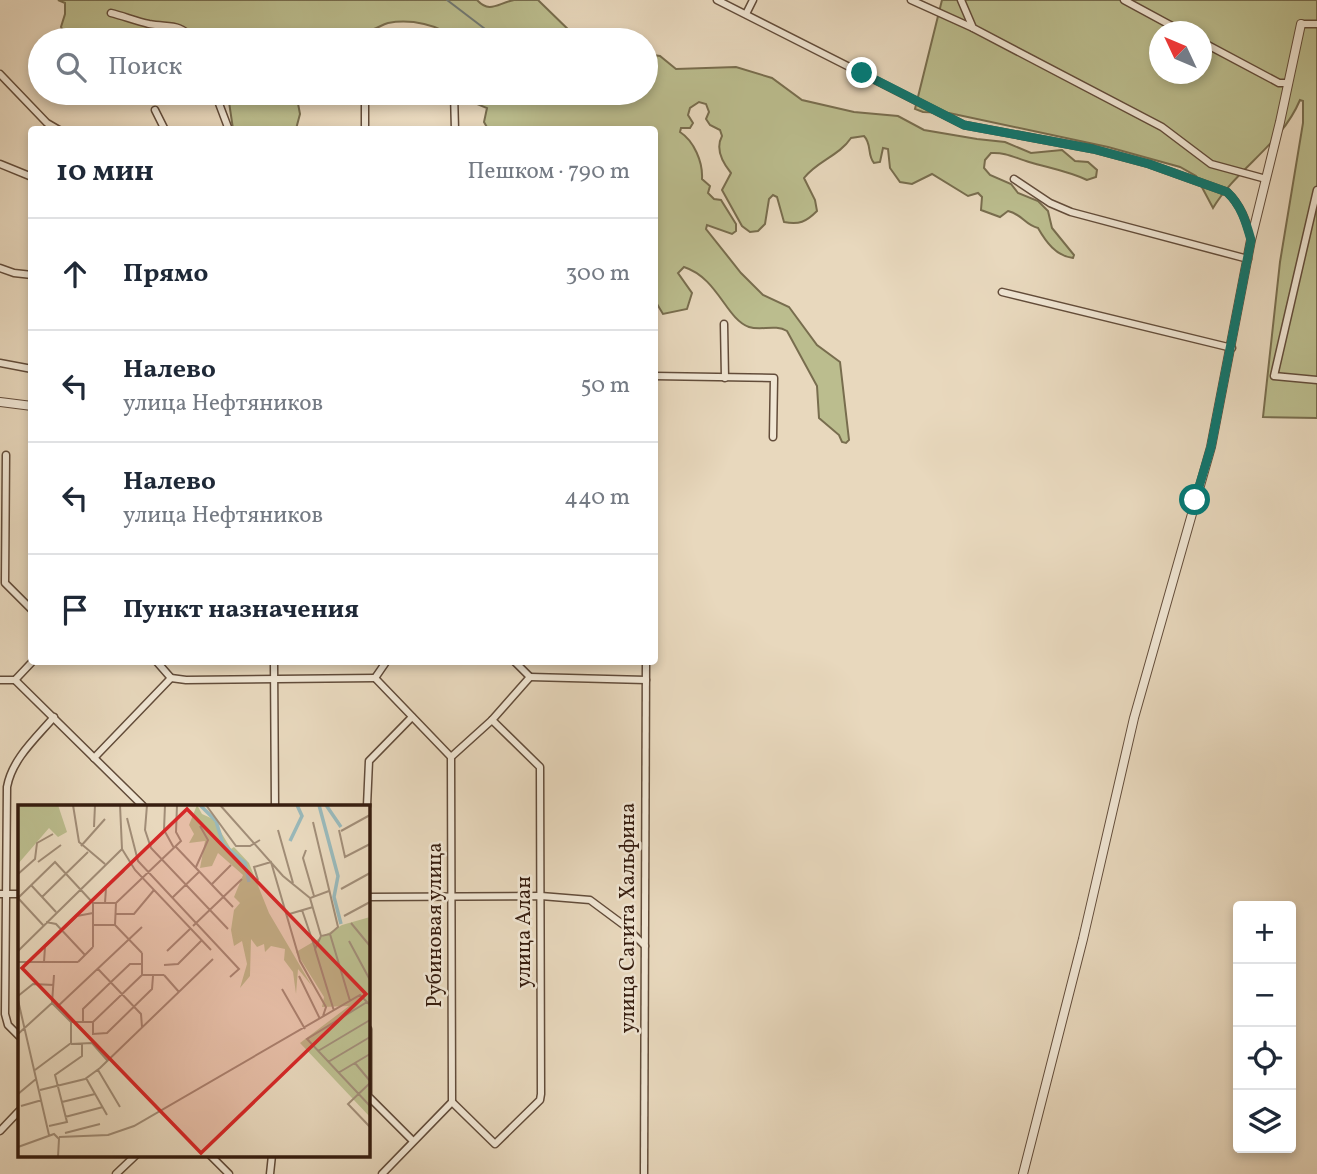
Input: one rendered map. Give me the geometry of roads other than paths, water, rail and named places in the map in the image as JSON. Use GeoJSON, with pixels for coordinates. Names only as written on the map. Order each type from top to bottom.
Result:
{"type":"FeatureCollection","features":[{"type":"Feature","properties":{"kind":"street"},"geometry":{"type":"LineString","coordinates":[[746,14],[753,0]]}},
{"type":"Feature","properties":{"kind":"street"},"geometry":{"type":"LineString","coordinates":[[911,0],[973,29],[1162,127],[1211,164],[1266,179]]}},
{"type":"Feature","properties":{"kind":"street"},"geometry":{"type":"LineString","coordinates":[[961,0],[973,29]]}},
{"type":"Feature","properties":{"kind":"street"},"geometry":{"type":"LineString","coordinates":[[1124,0],[1162,21]]}},
{"type":"Feature","properties":{"kind":"street"},"geometry":{"type":"LineString","coordinates":[[720,2],[964,125],[1093,149],[1149,164],[1227,192],[1244,215],[1251,240]]}},
{"type":"Feature","properties":{"kind":"street"},"geometry":{"type":"LineString","coordinates":[[111,13],[150,24],[181,28]]}},
{"type":"Feature","properties":{"kind":"street"},"geometry":{"type":"LineString","coordinates":[[1023,1174],[1083,939],[1134,718],[1211,447],[1251,240],[1301,24],[1317,24]]}},
{"type":"Feature","properties":{"kind":"street"},"geometry":{"type":"LineString","coordinates":[[1212,47],[1279,83],[1287,83]]}},
{"type":"Feature","properties":{"kind":"street"},"geometry":{"type":"LineString","coordinates":[[0,74],[28,103]]}},
{"type":"Feature","properties":{"kind":"street"},"geometry":{"type":"LineString","coordinates":[[30,105],[52,126]]}},
{"type":"Feature","properties":{"kind":"street"},"geometry":{"type":"LineString","coordinates":[[220,105],[227,126]]}},
{"type":"Feature","properties":{"kind":"street"},"geometry":{"type":"LineString","coordinates":[[365,105],[365,126]]}},
{"type":"Feature","properties":{"kind":"street"},"geometry":{"type":"LineString","coordinates":[[454,105],[455,126]]}},
{"type":"Feature","properties":{"kind":"street"},"geometry":{"type":"LineString","coordinates":[[155,110],[162,126]]}},
{"type":"Feature","properties":{"kind":"street"},"geometry":{"type":"LineString","coordinates":[[0,164],[28,175]]}},
{"type":"Feature","properties":{"kind":"street"},"geometry":{"type":"LineString","coordinates":[[1014,179],[1070,212],[1248,259]]}},
{"type":"Feature","properties":{"kind":"street"},"geometry":{"type":"LineString","coordinates":[[1317,190],[1275,376],[1317,380]]}},
{"type":"Feature","properties":{"kind":"street"},"geometry":{"type":"LineString","coordinates":[[0,268],[28,275]]}},
{"type":"Feature","properties":{"kind":"street"},"geometry":{"type":"LineString","coordinates":[[1002,292],[1232,348]]}},
{"type":"Feature","properties":{"kind":"street"},"geometry":{"type":"LineString","coordinates":[[724,324],[725,377]]}},
{"type":"Feature","properties":{"kind":"street"},"geometry":{"type":"LineString","coordinates":[[0,363],[28,368]]}},
{"type":"Feature","properties":{"kind":"street"},"geometry":{"type":"LineString","coordinates":[[658,376],[774,378],[773,437]]}},
{"type":"Feature","properties":{"kind":"street"},"geometry":{"type":"LineString","coordinates":[[0,402],[28,406]]}},
{"type":"Feature","properties":{"kind":"street"},"geometry":{"type":"LineString","coordinates":[[6,455],[5,583],[28,606]]}},
{"type":"Feature","properties":{"kind":"street"},"geometry":{"type":"LineString","coordinates":[[15,680],[29,665]]}},
{"type":"Feature","properties":{"kind":"street"},"geometry":{"type":"LineString","coordinates":[[160,665],[171,678],[186,680],[374,678],[451,757],[492,720],[530,677]]}},
{"type":"Feature","properties":{"kind":"street"},"geometry":{"type":"LineString","coordinates":[[274,665],[275,805]]}},
{"type":"Feature","properties":{"kind":"street"},"geometry":{"type":"LineString","coordinates":[[374,678],[384,665]]}},
{"type":"Feature","properties":{"kind":"street"},"geometry":{"type":"LineString","coordinates":[[518,665],[530,677],[646,680]]}},
{"type":"Feature","properties":{"kind":"street","name":"улица Сагита Хальфина"},"geometry":{"type":"LineString","coordinates":[[644,1174],[646,665]]}},
{"type":"Feature","properties":{"kind":"street"},"geometry":{"type":"LineString","coordinates":[[94,758],[171,678]]}},
{"type":"Feature","properties":{"kind":"street"},"geometry":{"type":"LineString","coordinates":[[0,680],[15,680],[141,805]]}},
{"type":"Feature","properties":{"kind":"street"},"geometry":{"type":"LineString","coordinates":[[18,1035],[8,1025],[5,1014],[3,894],[7,787],[9,774],[54,717]]}},
{"type":"Feature","properties":{"kind":"street"},"geometry":{"type":"LineString","coordinates":[[367,805],[369,761],[412,717]]}},
{"type":"Feature","properties":{"kind":"street","name":"улица Алан"},"geometry":{"type":"LineString","coordinates":[[452,1102],[495,1144],[540,1100],[541,1094],[540,767],[492,720]]}},
{"type":"Feature","properties":{"kind":"street","name":"Рубиновая улица"},"geometry":{"type":"LineString","coordinates":[[451,757],[452,1102]]}},
{"type":"Feature","properties":{"kind":"street"},"geometry":{"type":"LineString","coordinates":[[369,897],[541,896],[590,900],[625,926],[645,946]]}},
{"type":"Feature","properties":{"kind":"street"},"geometry":{"type":"LineString","coordinates":[[369,1097],[413,1141]]}},
{"type":"Feature","properties":{"kind":"street"},"geometry":{"type":"LineString","coordinates":[[382,1174],[452,1102]]}},
{"type":"Feature","properties":{"kind":"street"},"geometry":{"type":"LineString","coordinates":[[0,1131],[18,1112]]}},
{"type":"Feature","properties":{"kind":"street"},"geometry":{"type":"LineString","coordinates":[[116,1174],[135,1156]]}},
{"type":"Feature","properties":{"kind":"street"},"geometry":{"type":"LineString","coordinates":[[211,1156],[229,1174]]}},
{"type":"Feature","properties":{"kind":"street"},"geometry":{"type":"LineString","coordinates":[[270,1174],[272,1156]]}},
{"type":"Feature","properties":{"kind":"waterway"},"geometry":{"type":"LineString","coordinates":[[447,0],[484,28]]}}]}
